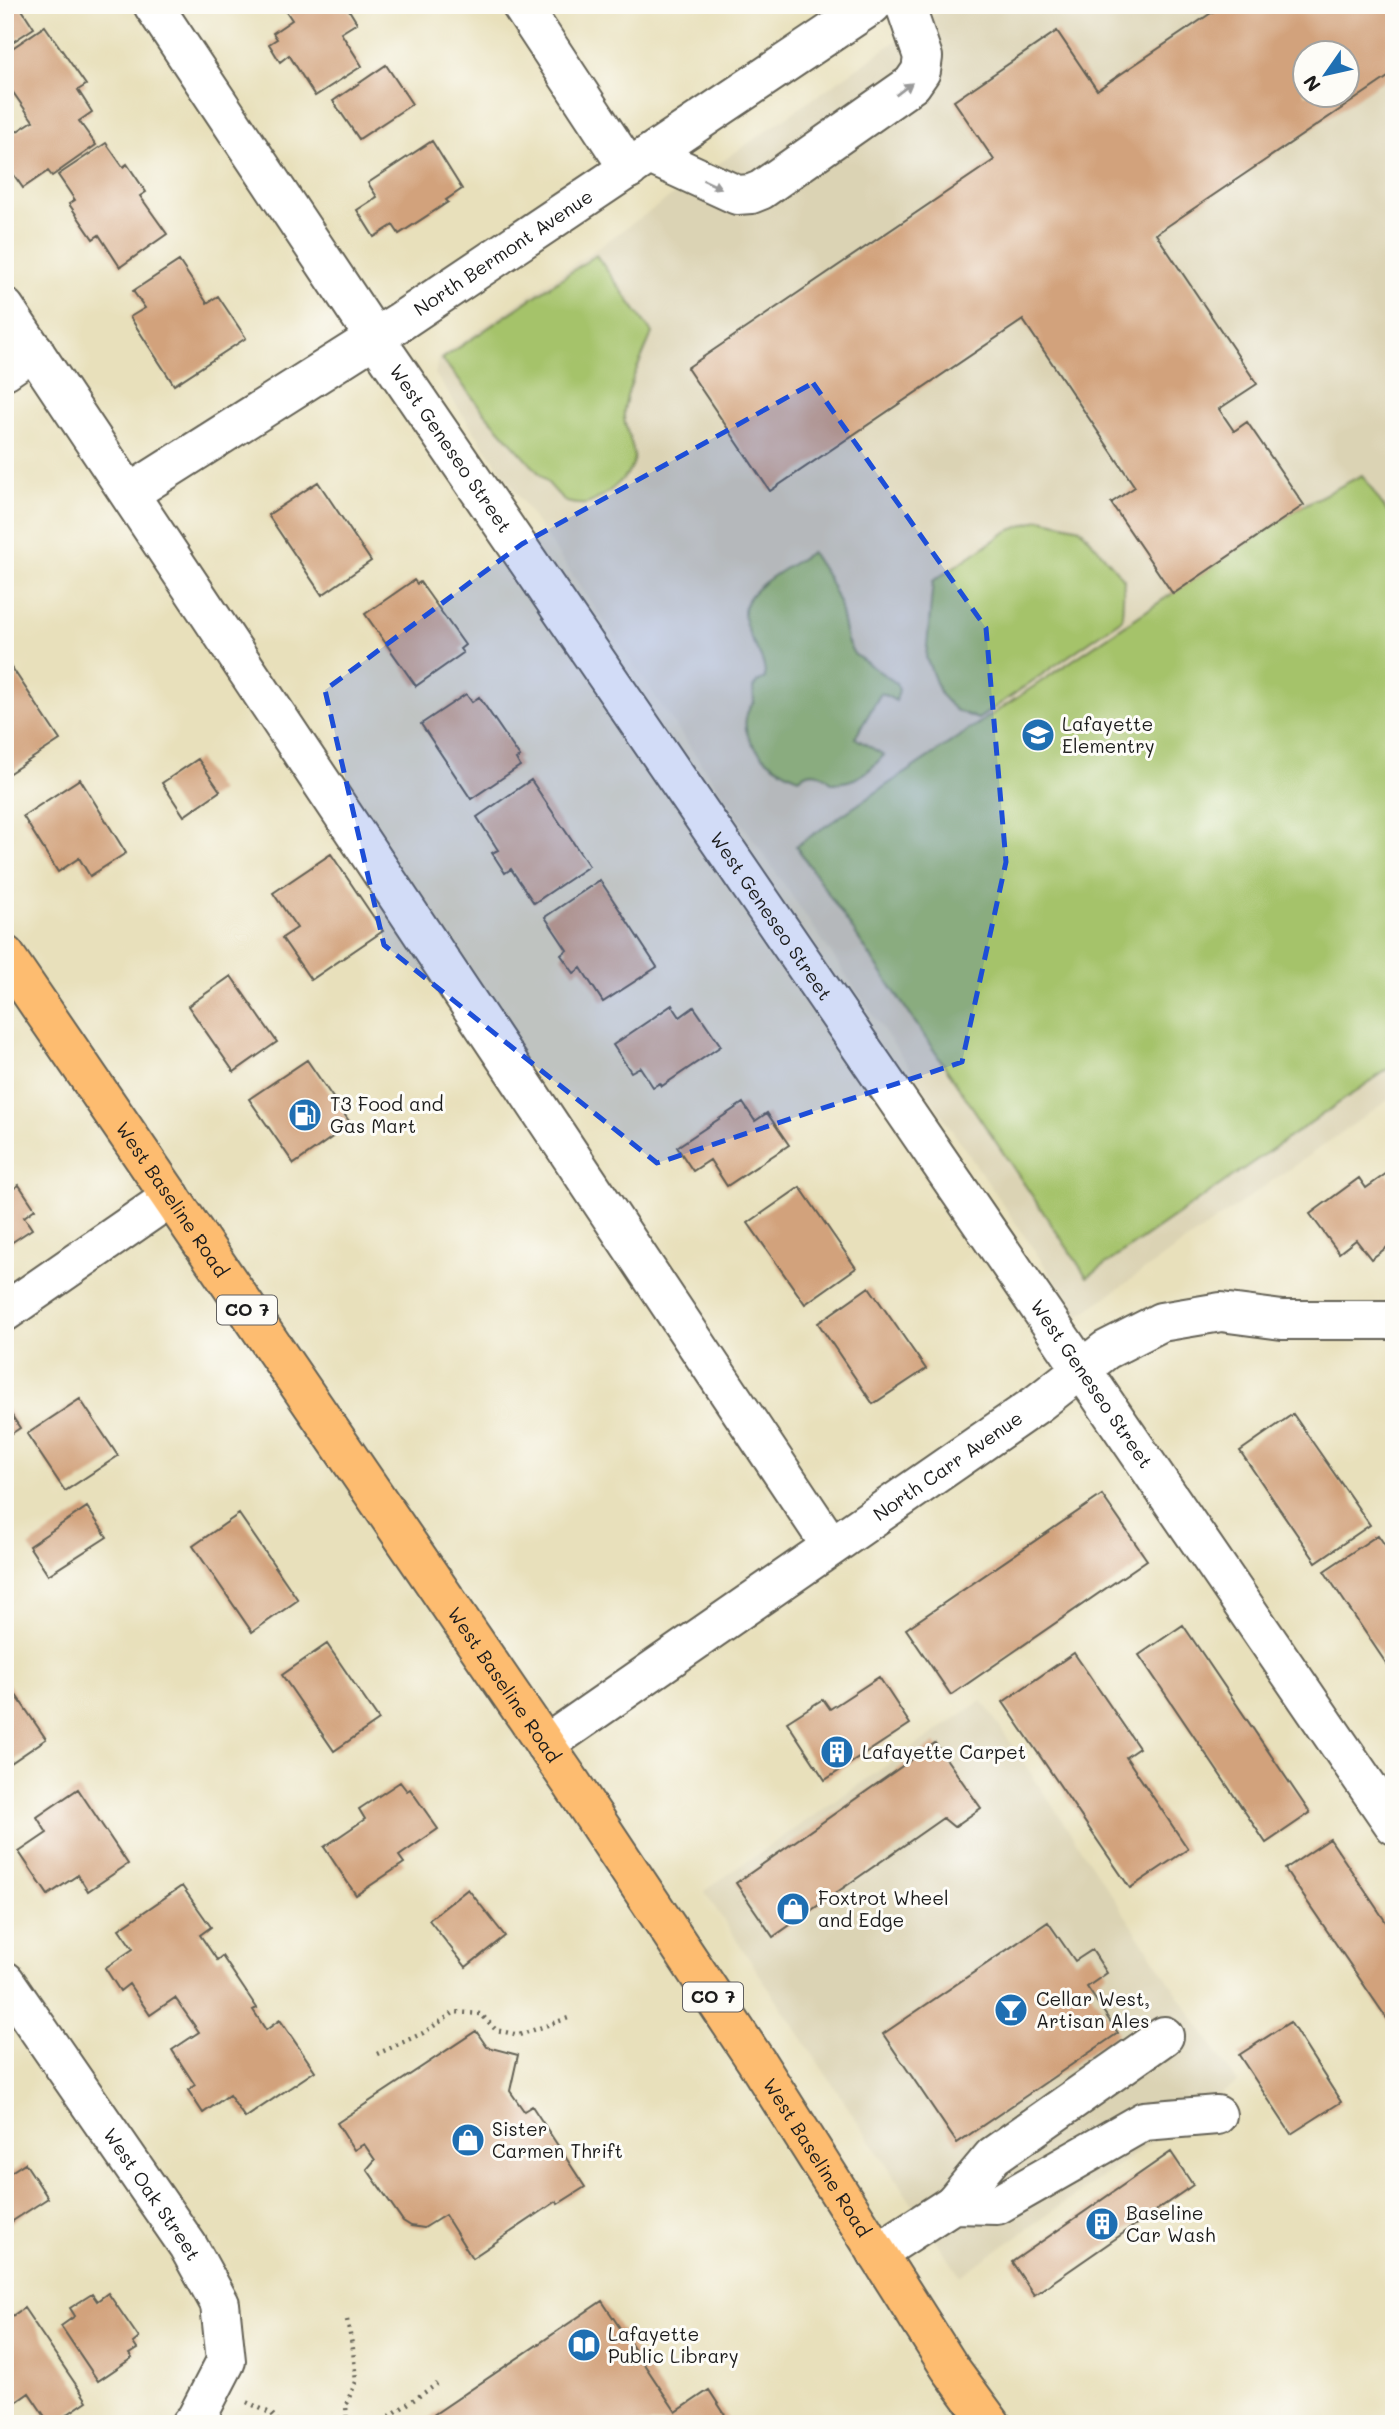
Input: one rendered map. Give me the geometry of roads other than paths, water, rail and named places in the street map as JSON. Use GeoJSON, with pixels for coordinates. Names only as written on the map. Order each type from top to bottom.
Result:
{"type":"FeatureCollection","features":[{"type":"Feature","properties":{"kind":"main road","name":"West Baseline Road"},"geometry":{"type":"LineString","coordinates":[[5,955],[544,1745],[756,2061],[950,2368],[991,2424]]}},
{"type":"Feature","properties":{"kind":"street","name":"West Geneseo Street"},"geometry":{"type":"LineString","coordinates":[[153,5],[375,338],[1394,1825]]}},
{"type":"Feature","properties":{"kind":"street"},"geometry":{"type":"LineString","coordinates":[[521,5],[640,162],[737,195],[761,190],[912,84],[921,71],[923,57],[905,5]]}},
{"type":"Feature","properties":{"kind":"street","name":"North Bermont Avenue"},"geometry":{"type":"LineString","coordinates":[[130,493],[375,338],[872,5]]}},
{"type":"Feature","properties":{"kind":"street"},"geometry":{"type":"LineString","coordinates":[[5,308],[20,360],[130,493],[831,1546]]}},
{"type":"Feature","properties":{"kind":"street"},"geometry":{"type":"LineString","coordinates":[[5,1312],[171,1197]]}},
{"type":"Feature","properties":{"kind":"street","name":"North Carr Avenue"},"geometry":{"type":"LineString","coordinates":[[544,1745],[1037,1404],[1106,1350],[1160,1322],[1221,1312],[1282,1320],[1394,1321]]}},
{"type":"Feature","properties":{"kind":"street","name":"West Oak Street"},"geometry":{"type":"LineString","coordinates":[[5,1981],[188,2246],[220,2304],[226,2361],[214,2387],[191,2424]]}},
{"type":"Feature","properties":{"kind":"street"},"geometry":{"type":"LineString","coordinates":[[877,2253],[953,2204],[993,2157],[1164,2036]]}},
{"type":"Feature","properties":{"kind":"street"},"geometry":{"type":"LineString","coordinates":[[953,2204],[997,2205],[1144,2121],[1217,2115]]}},
{"type":"Feature","properties":{"kind":"place","name":"Lafayette Elementry"},"geometry":{"type":"Point","coordinates":[1038,735]}},
{"type":"Feature","properties":{"kind":"place","name":"T3 Food and Gas Mart"},"geometry":{"type":"Point","coordinates":[305,1115]}},
{"type":"Feature","properties":{"kind":"place","name":"Lafayette Carpet"},"geometry":{"type":"Point","coordinates":[837,1752]}},
{"type":"Feature","properties":{"kind":"place","name":"Foxtrot Wheel and Edge"},"geometry":{"type":"Point","coordinates":[793,1909]}},
{"type":"Feature","properties":{"kind":"place","name":"Cellar West, Artisan Ales"},"geometry":{"type":"Point","coordinates":[1011,2010]}},
{"type":"Feature","properties":{"kind":"place","name":"Sister Carmen Thrift"},"geometry":{"type":"Point","coordinates":[468,2140]}},
{"type":"Feature","properties":{"kind":"place","name":"Baseline Car Wash"},"geometry":{"type":"Point","coordinates":[1102,2224]}},
{"type":"Feature","properties":{"kind":"place","name":"Lafayette Public Library"},"geometry":{"type":"Point","coordinates":[584,2345]}}]}
